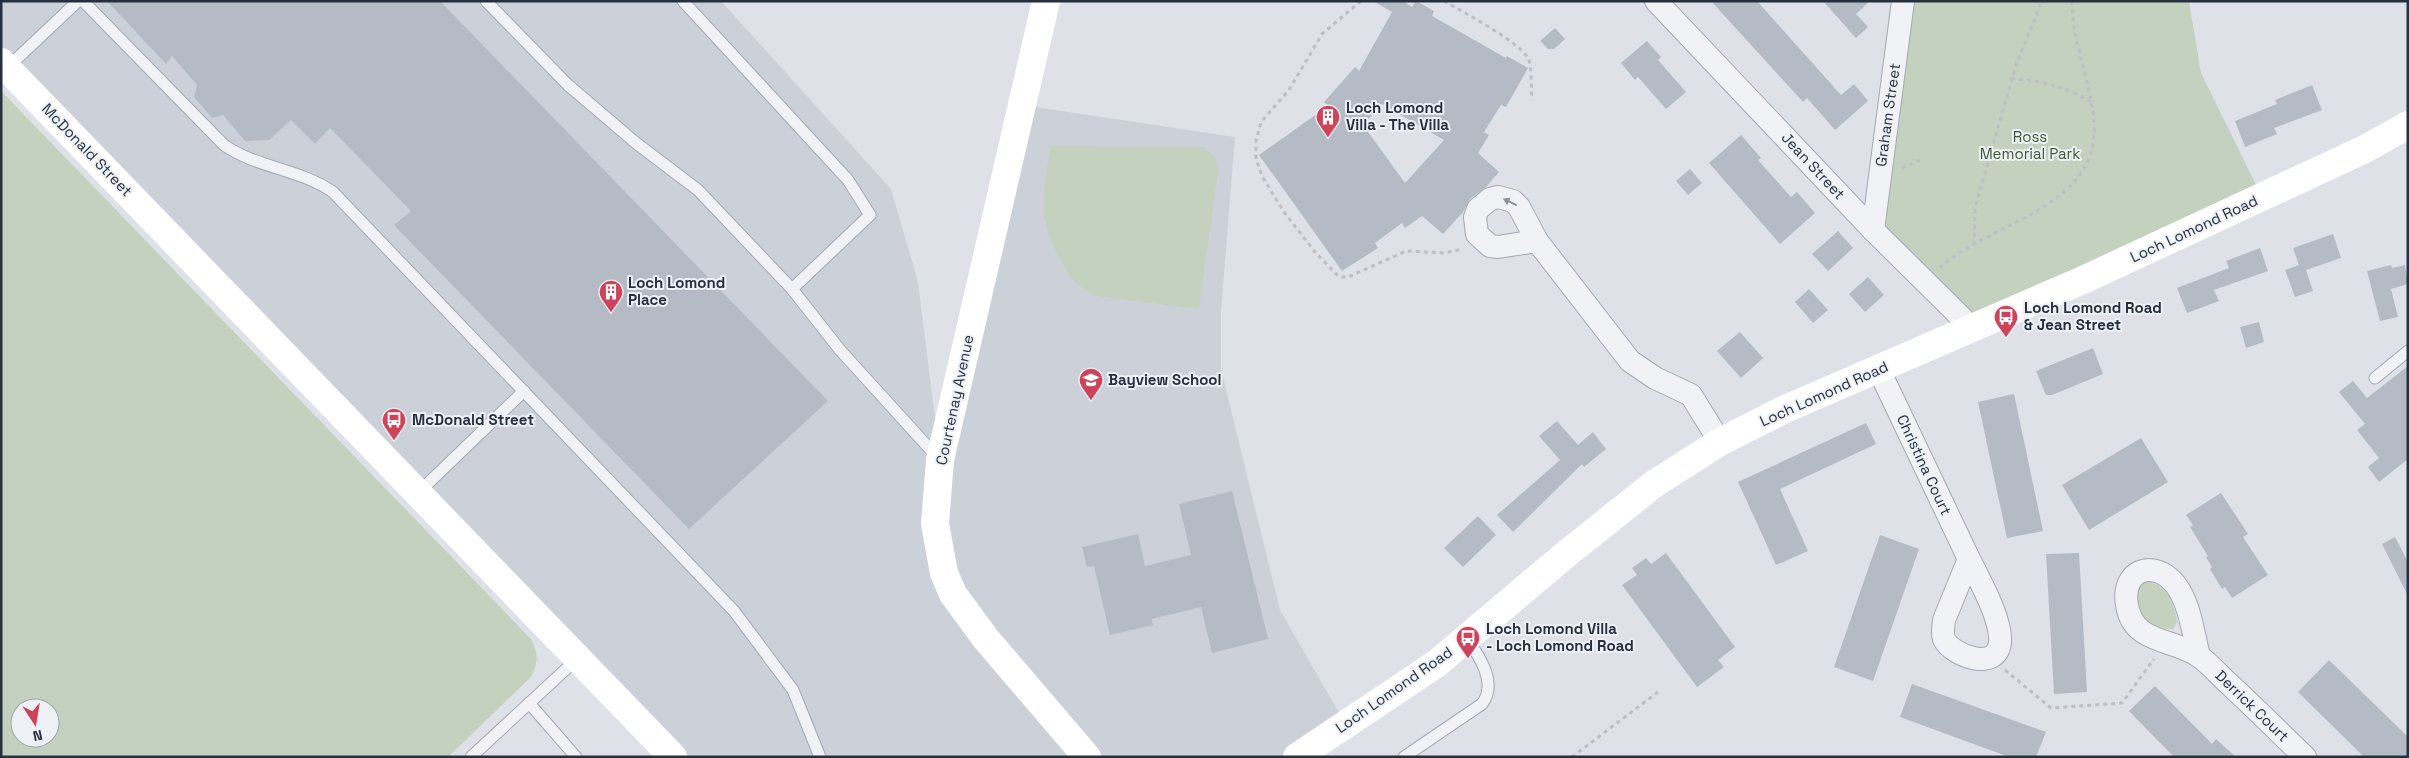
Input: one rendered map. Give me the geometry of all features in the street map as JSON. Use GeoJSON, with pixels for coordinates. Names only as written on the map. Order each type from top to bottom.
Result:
{"type":"FeatureCollection","features":[{"type":"Feature","properties":{"kind":"street","name":"Courtenay Avenue"},"geometry":{"type":"LineString","coordinates":[[1046,1],[940,460],[935,524],[940,557],[953,594],[986,639],[1087,757]]}},
{"type":"Feature","properties":{"kind":"street","name":"Jean Street"},"geometry":{"type":"LineString","coordinates":[[1656,1],[1873,230],[1972,328]]}},
{"type":"Feature","properties":{"kind":"street","name":"Graham Street"},"geometry":{"type":"LineString","coordinates":[[1873,230],[1904,1]]}},
{"type":"Feature","properties":{"kind":"street","name":"McDonald Street"},"geometry":{"type":"LineString","coordinates":[[4,65],[673,757]]}},
{"type":"Feature","properties":{"kind":"street","name":"Loch Lomond Road"},"geometry":{"type":"LineString","coordinates":[[1306,754],[1428,669],[1654,484],[1720,442],[1783,410],[1879,370],[2406,131]]}},
{"type":"Feature","properties":{"kind":"street"},"geometry":{"type":"LineString","coordinates":[[1537,241],[1498,247],[1483,241],[1477,234],[1475,217],[1483,204],[1498,198],[1513,201],[1519,207],[1537,241],[1630,361],[1654,378],[1692,395],[1720,442]]}},
{"type":"Feature","properties":{"kind":"street","name":"Christina Court"},"geometry":{"type":"LineString","coordinates":[[1879,370],[1993,610],[2000,642],[1991,658]]}},
{"type":"Feature","properties":{"kind":"street"},"geometry":{"type":"LineString","coordinates":[[1969,559],[1944,620],[1943,635],[1950,648],[1980,661],[1991,658]]}},
{"type":"Feature","properties":{"kind":"street","name":"Derrick Court"},"geometry":{"type":"LineString","coordinates":[[2199,656],[2186,604],[2176,585],[2162,572],[2150,568],[2136,573],[2129,580],[2126,592],[2127,606],[2137,627],[2147,635],[2199,656],[2305,757]]}},
{"type":"Feature","properties":{"kind":"lane"},"geometry":{"type":"LineString","coordinates":[[4,65],[78,1]]}},
{"type":"Feature","properties":{"kind":"lane"},"geometry":{"type":"LineString","coordinates":[[83,1],[224,145],[238,154],[308,178],[333,192],[671,545],[750,631],[793,690],[820,757]]}},
{"type":"Feature","properties":{"kind":"lane"},"geometry":{"type":"LineString","coordinates":[[486,1],[568,85],[636,143],[698,190],[792,289],[840,350],[940,460]]}},
{"type":"Feature","properties":{"kind":"lane"},"geometry":{"type":"LineString","coordinates":[[683,1],[848,180],[870,215],[792,289]]}},
{"type":"Feature","properties":{"kind":"lane"},"geometry":{"type":"LineString","coordinates":[[2375,378],[2408,351]]}},
{"type":"Feature","properties":{"kind":"lane"},"geometry":{"type":"LineString","coordinates":[[418,494],[524,391]]}},
{"type":"Feature","properties":{"kind":"lane"},"geometry":{"type":"LineString","coordinates":[[1404,757],[1482,704],[1486,699],[1485,665],[1466,638]]}},
{"type":"Feature","properties":{"kind":"lane"},"geometry":{"type":"LineString","coordinates":[[470,757],[578,658]]}},
{"type":"Feature","properties":{"kind":"lane"},"geometry":{"type":"LineString","coordinates":[[529,703],[576,757]]}},
{"type":"Feature","properties":{"kind":"path"},"geometry":{"type":"LineString","coordinates":[[1361,1],[1322,34],[1289,90],[1261,122],[1256,141],[1256,158],[1262,176],[1284,212],[1315,252],[1339,277],[1348,276],[1406,251],[1451,252],[1483,241]]}},
{"type":"Feature","properties":{"kind":"path"},"geometry":{"type":"LineString","coordinates":[[1444,1],[1498,33],[1524,54],[1529,64],[1532,100]]}},
{"type":"Feature","properties":{"kind":"path"},"geometry":{"type":"LineString","coordinates":[[1974,245],[1975,208],[1995,143],[2011,78],[2042,1]]}},
{"type":"Feature","properties":{"kind":"path"},"geometry":{"type":"LineString","coordinates":[[1926,282],[1948,260],[2036,212],[2071,186],[2080,176],[2090,154],[2094,138],[2094,122],[2076,38],[2072,1]]}},
{"type":"Feature","properties":{"kind":"path"},"geometry":{"type":"LineString","coordinates":[[2011,78],[2069,90],[2091,102]]}},
{"type":"Feature","properties":{"kind":"path"},"geometry":{"type":"LineString","coordinates":[[1991,658],[2051,708],[2122,703],[2166,643]]}},
{"type":"Feature","properties":{"kind":"path"},"geometry":{"type":"LineString","coordinates":[[1572,757],[1658,692]]}},
{"type":"Feature","properties":{"kind":"shaded area"},"geometry":{"type":"Polygon","coordinates":[[[1,1],[721,1],[891,189],[918,282],[940,458],[1022,105],[1235,137],[1221,312],[1221,369],[1280,610],[1346,725],[1297,757],[673,757],[1,62],[1,1]]]}},
{"type":"Feature","properties":{"kind":"green space","name":"Ross Memorial Park"},"geometry":{"type":"Polygon","coordinates":[[[1903,1],[2189,1],[2201,73],[2262,197],[1972,328],[1873,230],[1903,1]]]}},
{"type":"Feature","properties":{"kind":"green space"},"geometry":{"type":"Polygon","coordinates":[[[1,91],[531,639],[537,658],[531,677],[448,757],[1,757],[1,91]]]}},
{"type":"Feature","properties":{"kind":"green space"},"geometry":{"type":"Polygon","coordinates":[[[1050,146],[1204,147],[1216,159],[1218,172],[1199,309],[1096,296],[1076,284],[1062,263],[1051,241],[1044,216],[1044,190],[1050,146]]]}},
{"type":"Feature","properties":{"kind":"green space"},"geometry":{"type":"Polygon","coordinates":[[[2144,581],[2151,582],[2163,589],[2171,601],[2177,622],[2173,629],[2155,626],[2147,621],[2142,614],[2137,598],[2139,589],[2144,581]]]}},
{"type":"Feature","properties":{"kind":"building","name":"Loch Lomond Place"},"geometry":{"type":"Polygon","coordinates":[[[107,1],[440,1],[828,401],[689,529],[394,225],[411,211],[330,128],[315,144],[291,120],[269,140],[245,141],[223,115],[212,118],[194,97],[197,85],[172,56],[166,64],[107,1]]]}},
{"type":"Feature","properties":{"kind":"building","name":"Loch Lomond Villa - The Villa"},"geometry":{"type":"Polygon","coordinates":[[[1373,1],[1403,1],[1412,7],[1416,1],[1434,11],[1432,16],[1506,58],[1507,56],[1528,68],[1506,107],[1501,105],[1484,132],[1489,135],[1478,153],[1499,172],[1486,187],[1470,199],[1463,212],[1443,234],[1422,216],[1405,228],[1402,223],[1375,243],[1378,248],[1342,271],[1259,155],[1328,106],[1324,102],[1355,67],[1359,71],[1392,12],[1373,1]],[[1382,104],[1363,125],[1405,183],[1444,140],[1382,104]]]}},
{"type":"Feature","properties":{"kind":"building"},"geometry":{"type":"Polygon","coordinates":[[[1711,1],[1757,1],[1841,95],[1854,84],[1868,101],[1835,130],[1807,98],[1803,102],[1711,1]]]}},
{"type":"Feature","properties":{"kind":"building"},"geometry":{"type":"Polygon","coordinates":[[[1823,1],[1870,1],[1856,14],[1868,27],[1856,38],[1823,1]]]}},
{"type":"Feature","properties":{"kind":"building"},"geometry":{"type":"Polygon","coordinates":[[[1555,28],[1565,39],[1554,49],[1548,49],[1540,41],[1555,28]]]}},
{"type":"Feature","properties":{"kind":"building"},"geometry":{"type":"Polygon","coordinates":[[[1647,41],[1661,57],[1658,60],[1686,92],[1666,109],[1638,77],[1635,80],[1621,63],[1647,41]]]}},
{"type":"Feature","properties":{"kind":"building"},"geometry":{"type":"Polygon","coordinates":[[[2312,85],[2322,110],[2274,128],[2277,134],[2245,147],[2235,121],[2277,104],[2275,100],[2312,85]]]}},
{"type":"Feature","properties":{"kind":"building"},"geometry":{"type":"Polygon","coordinates":[[[1741,135],[1761,158],[1758,160],[1791,197],[1797,192],[1815,213],[1780,244],[1709,163],[1741,135]]]}},
{"type":"Feature","properties":{"kind":"building"},"geometry":{"type":"Polygon","coordinates":[[[1690,169],[1702,183],[1688,195],[1676,181],[1690,169]]]}},
{"type":"Feature","properties":{"kind":"building"},"geometry":{"type":"Polygon","coordinates":[[[1838,231],[1853,248],[1828,271],[1812,254],[1838,231]]]}},
{"type":"Feature","properties":{"kind":"building"},"geometry":{"type":"Polygon","coordinates":[[[2333,234],[2341,258],[2306,270],[2313,291],[2295,297],[2285,270],[2299,265],[2293,248],[2333,234]]]}},
{"type":"Feature","properties":{"kind":"building"},"geometry":{"type":"Polygon","coordinates":[[[2260,248],[2268,271],[2214,290],[2219,301],[2187,313],[2177,288],[2229,268],[2226,261],[2260,248]]]}},
{"type":"Feature","properties":{"kind":"building"},"geometry":{"type":"Polygon","coordinates":[[[2391,265],[2392,268],[2405,265],[2408,284],[2391,289],[2398,317],[2380,321],[2367,271],[2391,265]]]}},
{"type":"Feature","properties":{"kind":"building"},"geometry":{"type":"Polygon","coordinates":[[[1868,277],[1884,295],[1865,312],[1849,294],[1868,277]]]}},
{"type":"Feature","properties":{"kind":"building"},"geometry":{"type":"Polygon","coordinates":[[[1809,289],[1828,310],[1813,323],[1795,302],[1809,289]]]}},
{"type":"Feature","properties":{"kind":"building"},"geometry":{"type":"Polygon","coordinates":[[[2259,322],[2264,342],[2246,348],[2240,327],[2259,322]]]}},
{"type":"Feature","properties":{"kind":"building"},"geometry":{"type":"Polygon","coordinates":[[[1740,332],[1763,358],[1741,378],[1717,351],[1740,332]]]}},
{"type":"Feature","properties":{"kind":"building"},"geometry":{"type":"Polygon","coordinates":[[[2093,348],[2103,374],[2052,395],[2046,395],[2036,371],[2093,348]]]}},
{"type":"Feature","properties":{"kind":"building"},"geometry":{"type":"Polygon","coordinates":[[[2408,366],[2408,459],[2379,482],[2368,467],[2379,458],[2357,430],[2365,424],[2339,392],[2353,381],[2367,398],[2408,366]]]}},
{"type":"Feature","properties":{"kind":"building"},"geometry":{"type":"Polygon","coordinates":[[[2014,394],[2043,531],[2007,538],[1978,402],[2014,394]]]}},
{"type":"Feature","properties":{"kind":"building"},"geometry":{"type":"Polygon","coordinates":[[[1557,421],[1578,445],[1593,432],[1606,449],[1584,467],[1582,464],[1513,532],[1497,515],[1560,460],[1539,436],[1557,421]]]}},
{"type":"Feature","properties":{"kind":"building"},"geometry":{"type":"Polygon","coordinates":[[[1866,423],[1876,444],[1780,489],[1808,551],[1776,565],[1738,482],[1866,423]]]}},
{"type":"Feature","properties":{"kind":"building"},"geometry":{"type":"Polygon","coordinates":[[[2141,438],[2168,482],[2089,530],[2062,485],[2141,438]]]}},
{"type":"Feature","properties":{"kind":"building"},"geometry":{"type":"Polygon","coordinates":[[[1232,491],[1268,639],[1212,653],[1201,607],[1152,619],[1153,625],[1110,635],[1094,566],[1087,567],[1082,547],[1138,534],[1145,566],[1191,555],[1179,504],[1232,491]]]}},
{"type":"Feature","properties":{"kind":"building"},"geometry":{"type":"Polygon","coordinates":[[[2221,493],[2248,534],[2243,537],[2268,575],[2232,598],[2225,587],[2222,589],[2210,569],[2212,567],[2206,557],[2208,556],[2190,527],[2193,525],[2186,515],[2221,493]]]}},
{"type":"Feature","properties":{"kind":"building"},"geometry":{"type":"Polygon","coordinates":[[[1478,516],[1496,535],[1463,567],[1444,548],[1478,516]]]}},
{"type":"Feature","properties":{"kind":"building"},"geometry":{"type":"Polygon","coordinates":[[[1880,535],[1919,549],[1873,681],[1834,667],[1880,535]]]}},
{"type":"Feature","properties":{"kind":"building"},"geometry":{"type":"Polygon","coordinates":[[[2395,537],[2408,562],[2408,596],[2382,544],[2395,537]]]}},
{"type":"Feature","properties":{"kind":"building"},"geometry":{"type":"Polygon","coordinates":[[[1666,553],[1735,647],[1718,660],[1724,667],[1697,687],[1622,585],[1637,575],[1632,568],[1646,558],[1651,564],[1666,553]]]}},
{"type":"Feature","properties":{"kind":"building"},"geometry":{"type":"Polygon","coordinates":[[[2079,553],[2087,692],[2054,694],[2046,554],[2079,553]]]}},
{"type":"Feature","properties":{"kind":"building"},"geometry":{"type":"Polygon","coordinates":[[[2329,660],[2408,737],[2408,757],[2364,757],[2298,692],[2329,660]]]}},
{"type":"Feature","properties":{"kind":"building"},"geometry":{"type":"Polygon","coordinates":[[[1912,684],[2046,732],[2036,757],[2009,757],[1900,717],[1912,684]]]}},
{"type":"Feature","properties":{"kind":"building"},"geometry":{"type":"Polygon","coordinates":[[[2155,686],[2212,744],[2216,739],[2236,757],[2174,757],[2129,711],[2155,686]]]}},
{"type":"Feature","properties":{"kind":"place","name":"Loch Lomond Villa - The Villa"},"geometry":{"type":"Point","coordinates":[1328,138]}},
{"type":"Feature","properties":{"kind":"place","name":"Loch Lomond Place"},"geometry":{"type":"Point","coordinates":[611,313]}},
{"type":"Feature","properties":{"kind":"place","name":"Loch Lomond Road & Jean Street"},"geometry":{"type":"Point","coordinates":[2006,338]}},
{"type":"Feature","properties":{"kind":"place","name":"Bayview School"},"geometry":{"type":"Point","coordinates":[1091,401]}},
{"type":"Feature","properties":{"kind":"place","name":"McDonald Street"},"geometry":{"type":"Point","coordinates":[394,441]}},
{"type":"Feature","properties":{"kind":"place","name":"Loch Lomond Villa - Loch Lomond Road"},"geometry":{"type":"Point","coordinates":[1468,659]}}]}
